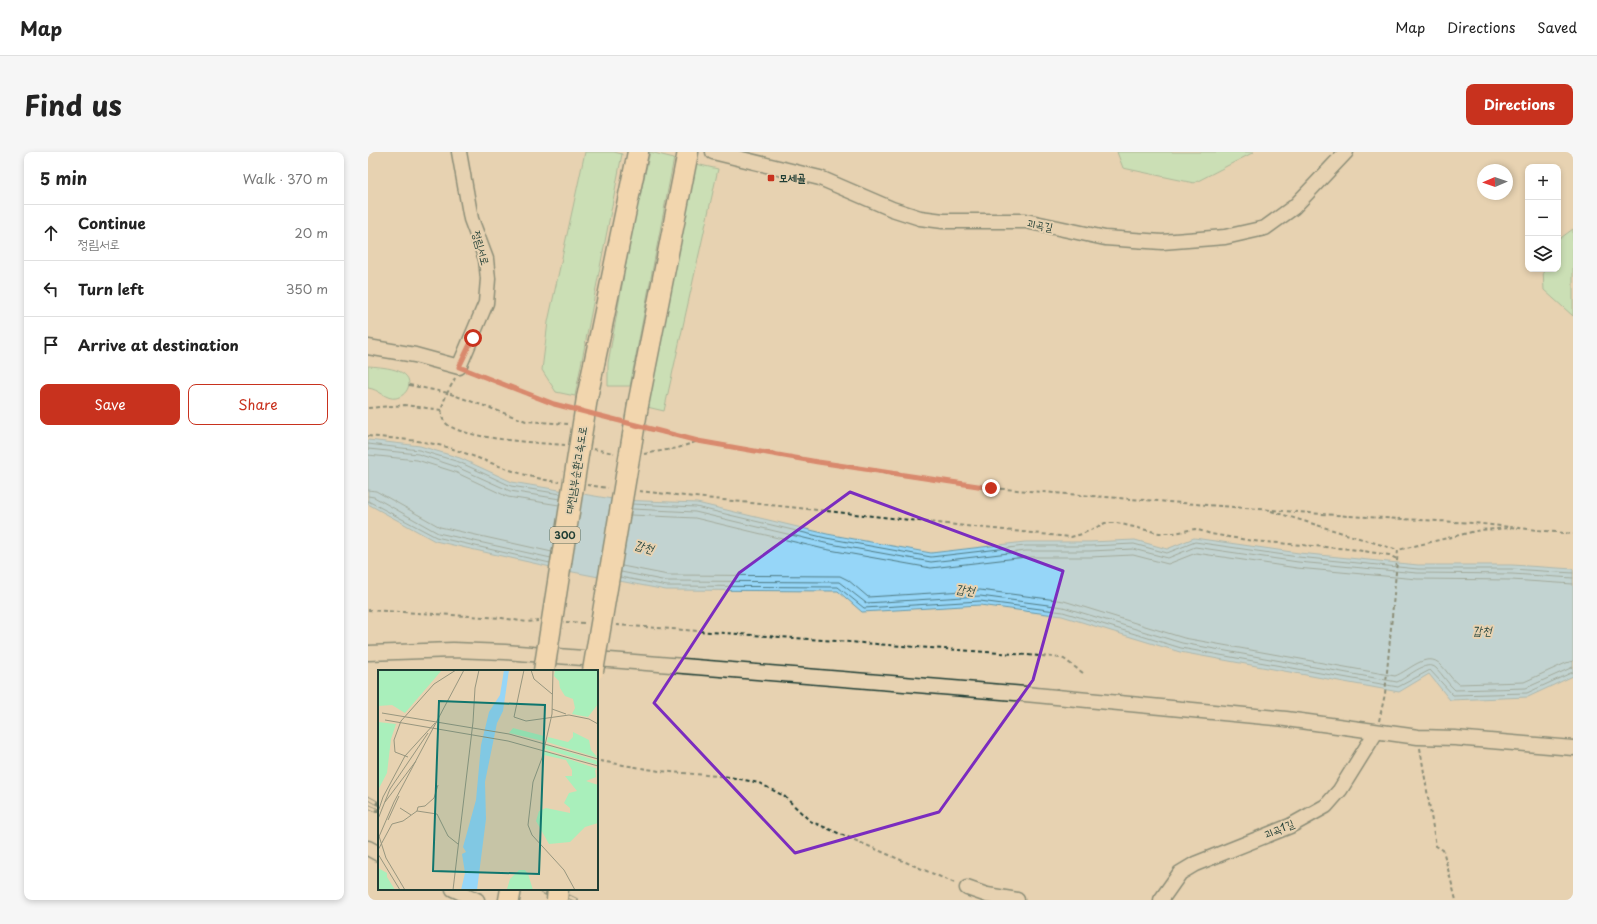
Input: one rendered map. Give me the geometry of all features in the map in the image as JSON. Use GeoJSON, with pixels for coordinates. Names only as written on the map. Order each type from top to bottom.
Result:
{"type":"FeatureCollection","features":[{"type":"Feature","properties":{"kind":"highway","name":"대전남부순환고속도로"},"geometry":{"type":"LineString","coordinates":[[544,670],[585,407],[638,153]]}},
{"type":"Feature","properties":{"kind":"highway"},"geometry":{"type":"LineString","coordinates":[[593,670],[638,405],[687,157]]}},
{"type":"Feature","properties":{"kind":"highway"},"geometry":{"type":"LineString","coordinates":[[509,900],[510,890]]}},
{"type":"Feature","properties":{"kind":"highway"},"geometry":{"type":"LineString","coordinates":[[557,900],[558,890]]}},
{"type":"Feature","properties":{"kind":"street","name":"정림서로"},"geometry":{"type":"LineString","coordinates":[[459,152],[472,218],[486,259],[488,279],[486,303],[459,367]]}},
{"type":"Feature","properties":{"kind":"street","name":"괴곡길"},"geometry":{"type":"LineString","coordinates":[[712,152],[731,154],[820,178],[892,209],[920,218],[943,221],[1026,221],[1105,238],[1162,242],[1225,237],[1265,228],[1294,207],[1346,152]]}},
{"type":"Feature","properties":{"kind":"street"},"geometry":{"type":"LineString","coordinates":[[368,347],[415,355],[459,367]]}},
{"type":"Feature","properties":{"kind":"street"},"geometry":{"type":"LineString","coordinates":[[368,652],[453,650],[505,652],[615,660],[1180,708],[1286,719],[1418,737],[1455,738],[1573,748]]}},
{"type":"Feature","properties":{"kind":"street","name":"괴곡1길"},"geometry":{"type":"LineString","coordinates":[[1161,900],[1180,873],[1195,864],[1290,826],[1326,806],[1340,790],[1376,732]]}},
{"type":"Feature","properties":{"kind":"street"},"geometry":{"type":"LineString","coordinates":[[368,848],[378,853]]}},
{"type":"Feature","properties":{"kind":"street"},"geometry":{"type":"LineString","coordinates":[[967,888],[987,895],[1017,900]]}},
{"type":"Feature","properties":{"kind":"street"},"geometry":{"type":"LineString","coordinates":[[455,890],[477,900]]}},
{"type":"Feature","properties":{"kind":"path"},"geometry":{"type":"LineString","coordinates":[[569,445],[480,436],[452,429],[444,421],[441,410],[459,367],[554,404],[585,407],[622,422]]}},
{"type":"Feature","properties":{"kind":"path"},"geometry":{"type":"LineString","coordinates":[[409,385],[448,393],[526,421],[573,424]]}},
{"type":"Feature","properties":{"kind":"path"},"geometry":{"type":"LineString","coordinates":[[368,408],[405,405],[441,410]]}},
{"type":"Feature","properties":{"kind":"path"},"geometry":{"type":"LineString","coordinates":[[645,427],[698,441],[818,462],[962,484],[1267,510],[1474,523],[1573,534]]}},
{"type":"Feature","properties":{"kind":"path"},"geometry":{"type":"LineString","coordinates":[[368,436],[417,441],[452,448],[514,473],[544,480],[566,483]]}},
{"type":"Feature","properties":{"kind":"path"},"geometry":{"type":"LineString","coordinates":[[639,454],[678,448],[698,441]]}},
{"type":"Feature","properties":{"kind":"path"},"geometry":{"type":"LineString","coordinates":[[592,449],[616,453]]}},
{"type":"Feature","properties":{"kind":"path"},"geometry":{"type":"LineString","coordinates":[[580,484],[611,488]]}},
{"type":"Feature","properties":{"kind":"path"},"geometry":{"type":"LineString","coordinates":[[634,490],[1071,537],[1082,534],[1105,523],[1117,523],[1159,533],[1174,533],[1195,529],[1237,539],[1297,546],[1350,549],[1389,555],[1397,559]]}},
{"type":"Feature","properties":{"kind":"path"},"geometry":{"type":"LineString","coordinates":[[1267,510],[1398,550],[1480,530],[1516,528]]}},
{"type":"Feature","properties":{"kind":"path"},"geometry":{"type":"LineString","coordinates":[[1382,711],[1398,550]]}},
{"type":"Feature","properties":{"kind":"path"},"geometry":{"type":"LineString","coordinates":[[368,610],[502,618],[527,622],[543,620]]}},
{"type":"Feature","properties":{"kind":"path"},"geometry":{"type":"LineString","coordinates":[[558,621],[589,623]]}},
{"type":"Feature","properties":{"kind":"path"},"geometry":{"type":"LineString","coordinates":[[612,624],[1054,657],[1064,659],[1083,673]]}},
{"type":"Feature","properties":{"kind":"path"},"geometry":{"type":"LineString","coordinates":[[1418,737],[1436,846],[1444,850],[1456,900]]}},
{"type":"Feature","properties":{"kind":"path"},"geometry":{"type":"LineString","coordinates":[[600,761],[659,771],[730,778],[759,783],[784,796],[810,821],[967,888]]}},
{"type":"Feature","properties":{"kind":"highlighted area"},"geometry":{"type":"Polygon","coordinates":[[[850,492],[1063,571],[1033,680],[939,812],[795,853],[654,703],[739,573],[850,492]]]}},
{"type":"Feature","properties":{"kind":"green space"},"geometry":{"type":"Polygon","coordinates":[[[585,152],[614,152],[622,154],[575,396],[556,392],[542,370],[548,322],[585,152]]]}},
{"type":"Feature","properties":{"kind":"green space"},"geometry":{"type":"Polygon","coordinates":[[[650,152],[674,158],[630,386],[608,386],[608,363],[632,230],[650,152]]]}},
{"type":"Feature","properties":{"kind":"green space"},"geometry":{"type":"Polygon","coordinates":[[[1117,152],[1254,152],[1194,183],[1123,168],[1117,152]]]}},
{"type":"Feature","properties":{"kind":"green space"},"geometry":{"type":"Polygon","coordinates":[[[696,164],[718,169],[664,411],[647,407],[696,164]]]}},
{"type":"Feature","properties":{"kind":"green space"},"geometry":{"type":"Polygon","coordinates":[[[1573,229],[1573,316],[1544,290],[1543,272],[1561,272],[1561,238],[1573,229]]]}},
{"type":"Feature","properties":{"kind":"green space"},"geometry":{"type":"Polygon","coordinates":[[[368,366],[388,368],[402,373],[409,381],[408,388],[405,393],[400,397],[392,398],[376,390],[368,388],[368,366]]]}},
{"type":"Feature","properties":{"kind":"water","name":"갑천"},"geometry":{"type":"Polygon","coordinates":[[[368,440],[420,446],[460,458],[512,482],[618,500],[697,503],[827,534],[931,553],[1025,542],[1135,540],[1167,549],[1194,538],[1299,553],[1418,565],[1512,565],[1573,569],[1573,676],[1528,697],[1450,700],[1429,674],[1399,692],[1180,652],[1062,616],[980,605],[862,612],[838,591],[666,590],[573,572],[435,541],[368,504],[368,440]]]}},
{"type":"Feature","properties":{"kind":"railway"},"geometry":{"type":"LineString","coordinates":[[368,798],[378,803]]}},
{"type":"Feature","properties":{"kind":"railway"},"geometry":{"type":"LineString","coordinates":[[368,806],[378,811]]}},
{"type":"Feature","properties":{"kind":"railway"},"geometry":{"type":"LineString","coordinates":[[539,890],[559,900]]}},
{"type":"Feature","properties":{"kind":"railway"},"geometry":{"type":"LineString","coordinates":[[555,890],[576,900]]}},
{"type":"Feature","properties":{"kind":"place","name":"모세골"},"geometry":{"type":"Point","coordinates":[771,178]}},
{"type":"Feature","properties":{"kind":"route"},"geometry":{"type":"LineString","coordinates":[[473,338],[459,367],[554,404],[698,441],[818,462],[991,488]]}}]}
